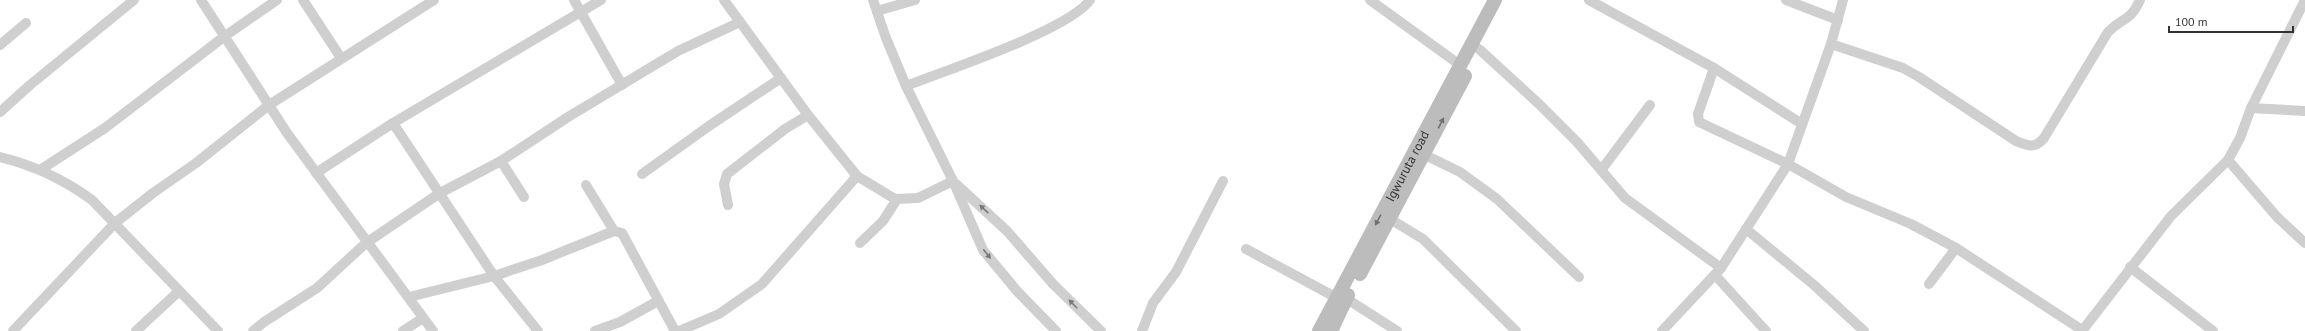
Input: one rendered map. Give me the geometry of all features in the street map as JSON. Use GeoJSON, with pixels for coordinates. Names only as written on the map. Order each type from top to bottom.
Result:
{"type":"FeatureCollection","features":[{"type":"Feature","properties":{"kind":"main road","name":"Igwuruta road"},"geometry":{"type":"LineString","coordinates":[[1334,330],[1342,298],[1494,0]]}},
{"type":"Feature","properties":{"kind":"main road","name":"Igwuruta road"},"geometry":{"type":"LineString","coordinates":[[1319,331],[1342,298],[1390,219],[1425,155],[1505,0]]}},
{"type":"Feature","properties":{"kind":"street"},"geometry":{"type":"LineString","coordinates":[[0,112],[30,85],[134,0]]}},
{"type":"Feature","properties":{"kind":"street"},"geometry":{"type":"LineString","coordinates":[[201,0],[269,105],[316,173],[366,243],[409,297],[433,331]]}},
{"type":"Feature","properties":{"kind":"street"},"geometry":{"type":"LineString","coordinates":[[40,170],[106,128],[224,36],[277,0]]}},
{"type":"Feature","properties":{"kind":"street"},"geometry":{"type":"LineString","coordinates":[[303,0],[341,58]]}},
{"type":"Feature","properties":{"kind":"street"},"geometry":{"type":"LineString","coordinates":[[13,331],[116,223],[196,163],[269,105],[434,0]]}},
{"type":"Feature","properties":{"kind":"street"},"geometry":{"type":"LineString","coordinates":[[574,0],[622,85]]}},
{"type":"Feature","properties":{"kind":"street"},"geometry":{"type":"LineString","coordinates":[[316,173],[393,123],[601,0]]}},
{"type":"Feature","properties":{"kind":"street"},"geometry":{"type":"LineString","coordinates":[[724,0],[808,115],[857,176],[897,199],[918,198],[953,181]]}},
{"type":"Feature","properties":{"kind":"street"},"geometry":{"type":"LineString","coordinates":[[873,0],[906,86],[953,181],[983,250],[1017,291],[1056,331]]}},
{"type":"Feature","properties":{"kind":"street"},"geometry":{"type":"LineString","coordinates":[[877,11],[916,0]]}},
{"type":"Feature","properties":{"kind":"street"},"geometry":{"type":"LineString","coordinates":[[906,86],[1060,24],[1090,0]]}},
{"type":"Feature","properties":{"kind":"street"},"geometry":{"type":"LineString","coordinates":[[1370,0],[1460,65]]}},
{"type":"Feature","properties":{"kind":"street"},"geometry":{"type":"LineString","coordinates":[[1589,0],[1714,68],[1802,124]]}},
{"type":"Feature","properties":{"kind":"street"},"geometry":{"type":"LineString","coordinates":[[1786,0],[1838,20]]}},
{"type":"Feature","properties":{"kind":"street"},"geometry":{"type":"LineString","coordinates":[[1662,331],[1718,272],[1788,164],[1831,44],[1843,0]]}},
{"type":"Feature","properties":{"kind":"street"},"geometry":{"type":"LineString","coordinates":[[1831,44],[1914,74],[2016,141],[2029,146],[2035,146],[2044,138],[2108,32],[2118,24],[2129,19],[2140,0]]}},
{"type":"Feature","properties":{"kind":"street"},"geometry":{"type":"LineString","coordinates":[[1714,68],[1698,114],[1699,122],[1788,164],[1846,197],[1911,224],[1956,248],[2086,329],[2130,267],[2171,216],[2228,160],[2240,138],[2251,108],[2305,0]]}},
{"type":"Feature","properties":{"kind":"street"},"geometry":{"type":"LineString","coordinates":[[253,331],[264,322],[317,288],[366,243],[440,192],[501,161],[678,51],[740,22]]}},
{"type":"Feature","properties":{"kind":"street"},"geometry":{"type":"LineString","coordinates":[[0,45],[26,23]]}},
{"type":"Feature","properties":{"kind":"street"},"geometry":{"type":"LineString","coordinates":[[1479,49],[1539,104],[1602,169],[1626,198],[1718,272],[1766,331]]}},
{"type":"Feature","properties":{"kind":"street"},"geometry":{"type":"LineString","coordinates":[[642,174],[709,126],[781,78]]}},
{"type":"Feature","properties":{"kind":"street"},"geometry":{"type":"LineString","coordinates":[[1602,169],[1650,105]]}},
{"type":"Feature","properties":{"kind":"street"},"geometry":{"type":"LineString","coordinates":[[2251,108],[2305,111]]}},
{"type":"Feature","properties":{"kind":"street"},"geometry":{"type":"LineString","coordinates":[[728,205],[724,184],[727,174],[785,129],[808,115]]}},
{"type":"Feature","properties":{"kind":"street"},"geometry":{"type":"LineString","coordinates":[[393,123],[440,192],[494,276],[538,331]]}},
{"type":"Feature","properties":{"kind":"street"},"geometry":{"type":"LineString","coordinates":[[1425,155],[1460,172],[1497,199],[1579,277]]}},
{"type":"Feature","properties":{"kind":"street"},"geometry":{"type":"LineString","coordinates":[[0,157],[40,170],[78,189],[92,200],[116,223],[178,292],[218,331]]}},
{"type":"Feature","properties":{"kind":"street"},"geometry":{"type":"LineString","coordinates":[[2228,160],[2277,217],[2305,243]]}},
{"type":"Feature","properties":{"kind":"street"},"geometry":{"type":"LineString","coordinates":[[501,161],[524,197]]}},
{"type":"Feature","properties":{"kind":"street"},"geometry":{"type":"LineString","coordinates":[[679,331],[719,314],[762,284],[857,176]]}},
{"type":"Feature","properties":{"kind":"street"},"geometry":{"type":"LineString","coordinates":[[953,181],[1007,231],[1053,284],[1100,331]]}},
{"type":"Feature","properties":{"kind":"street"},"geometry":{"type":"LineString","coordinates":[[1142,331],[1154,303],[1176,272],[1223,181]]}},
{"type":"Feature","properties":{"kind":"street"},"geometry":{"type":"LineString","coordinates":[[586,185],[614,231]]}},
{"type":"Feature","properties":{"kind":"street"},"geometry":{"type":"LineString","coordinates":[[860,243],[883,221],[897,199]]}},
{"type":"Feature","properties":{"kind":"street"},"geometry":{"type":"LineString","coordinates":[[1390,219],[1423,239],[1516,331]]}},
{"type":"Feature","properties":{"kind":"street"},"geometry":{"type":"LineString","coordinates":[[1746,229],[1814,285],[1864,331]]}},
{"type":"Feature","properties":{"kind":"street"},"geometry":{"type":"LineString","coordinates":[[409,297],[494,276],[542,260],[614,231],[622,233],[675,331]]}},
{"type":"Feature","properties":{"kind":"street"},"geometry":{"type":"LineString","coordinates":[[1929,284],[1956,248]]}},
{"type":"Feature","properties":{"kind":"street"},"geometry":{"type":"LineString","coordinates":[[1246,249],[1342,298],[1396,331]]}},
{"type":"Feature","properties":{"kind":"street"},"geometry":{"type":"LineString","coordinates":[[2130,267],[2213,331]]}},
{"type":"Feature","properties":{"kind":"street"},"geometry":{"type":"LineString","coordinates":[[136,331],[178,292]]}},
{"type":"Feature","properties":{"kind":"street"},"geometry":{"type":"LineString","coordinates":[[595,331],[620,322],[658,301]]}},
{"type":"Feature","properties":{"kind":"street"},"geometry":{"type":"LineString","coordinates":[[403,331],[423,318]]}}]}
